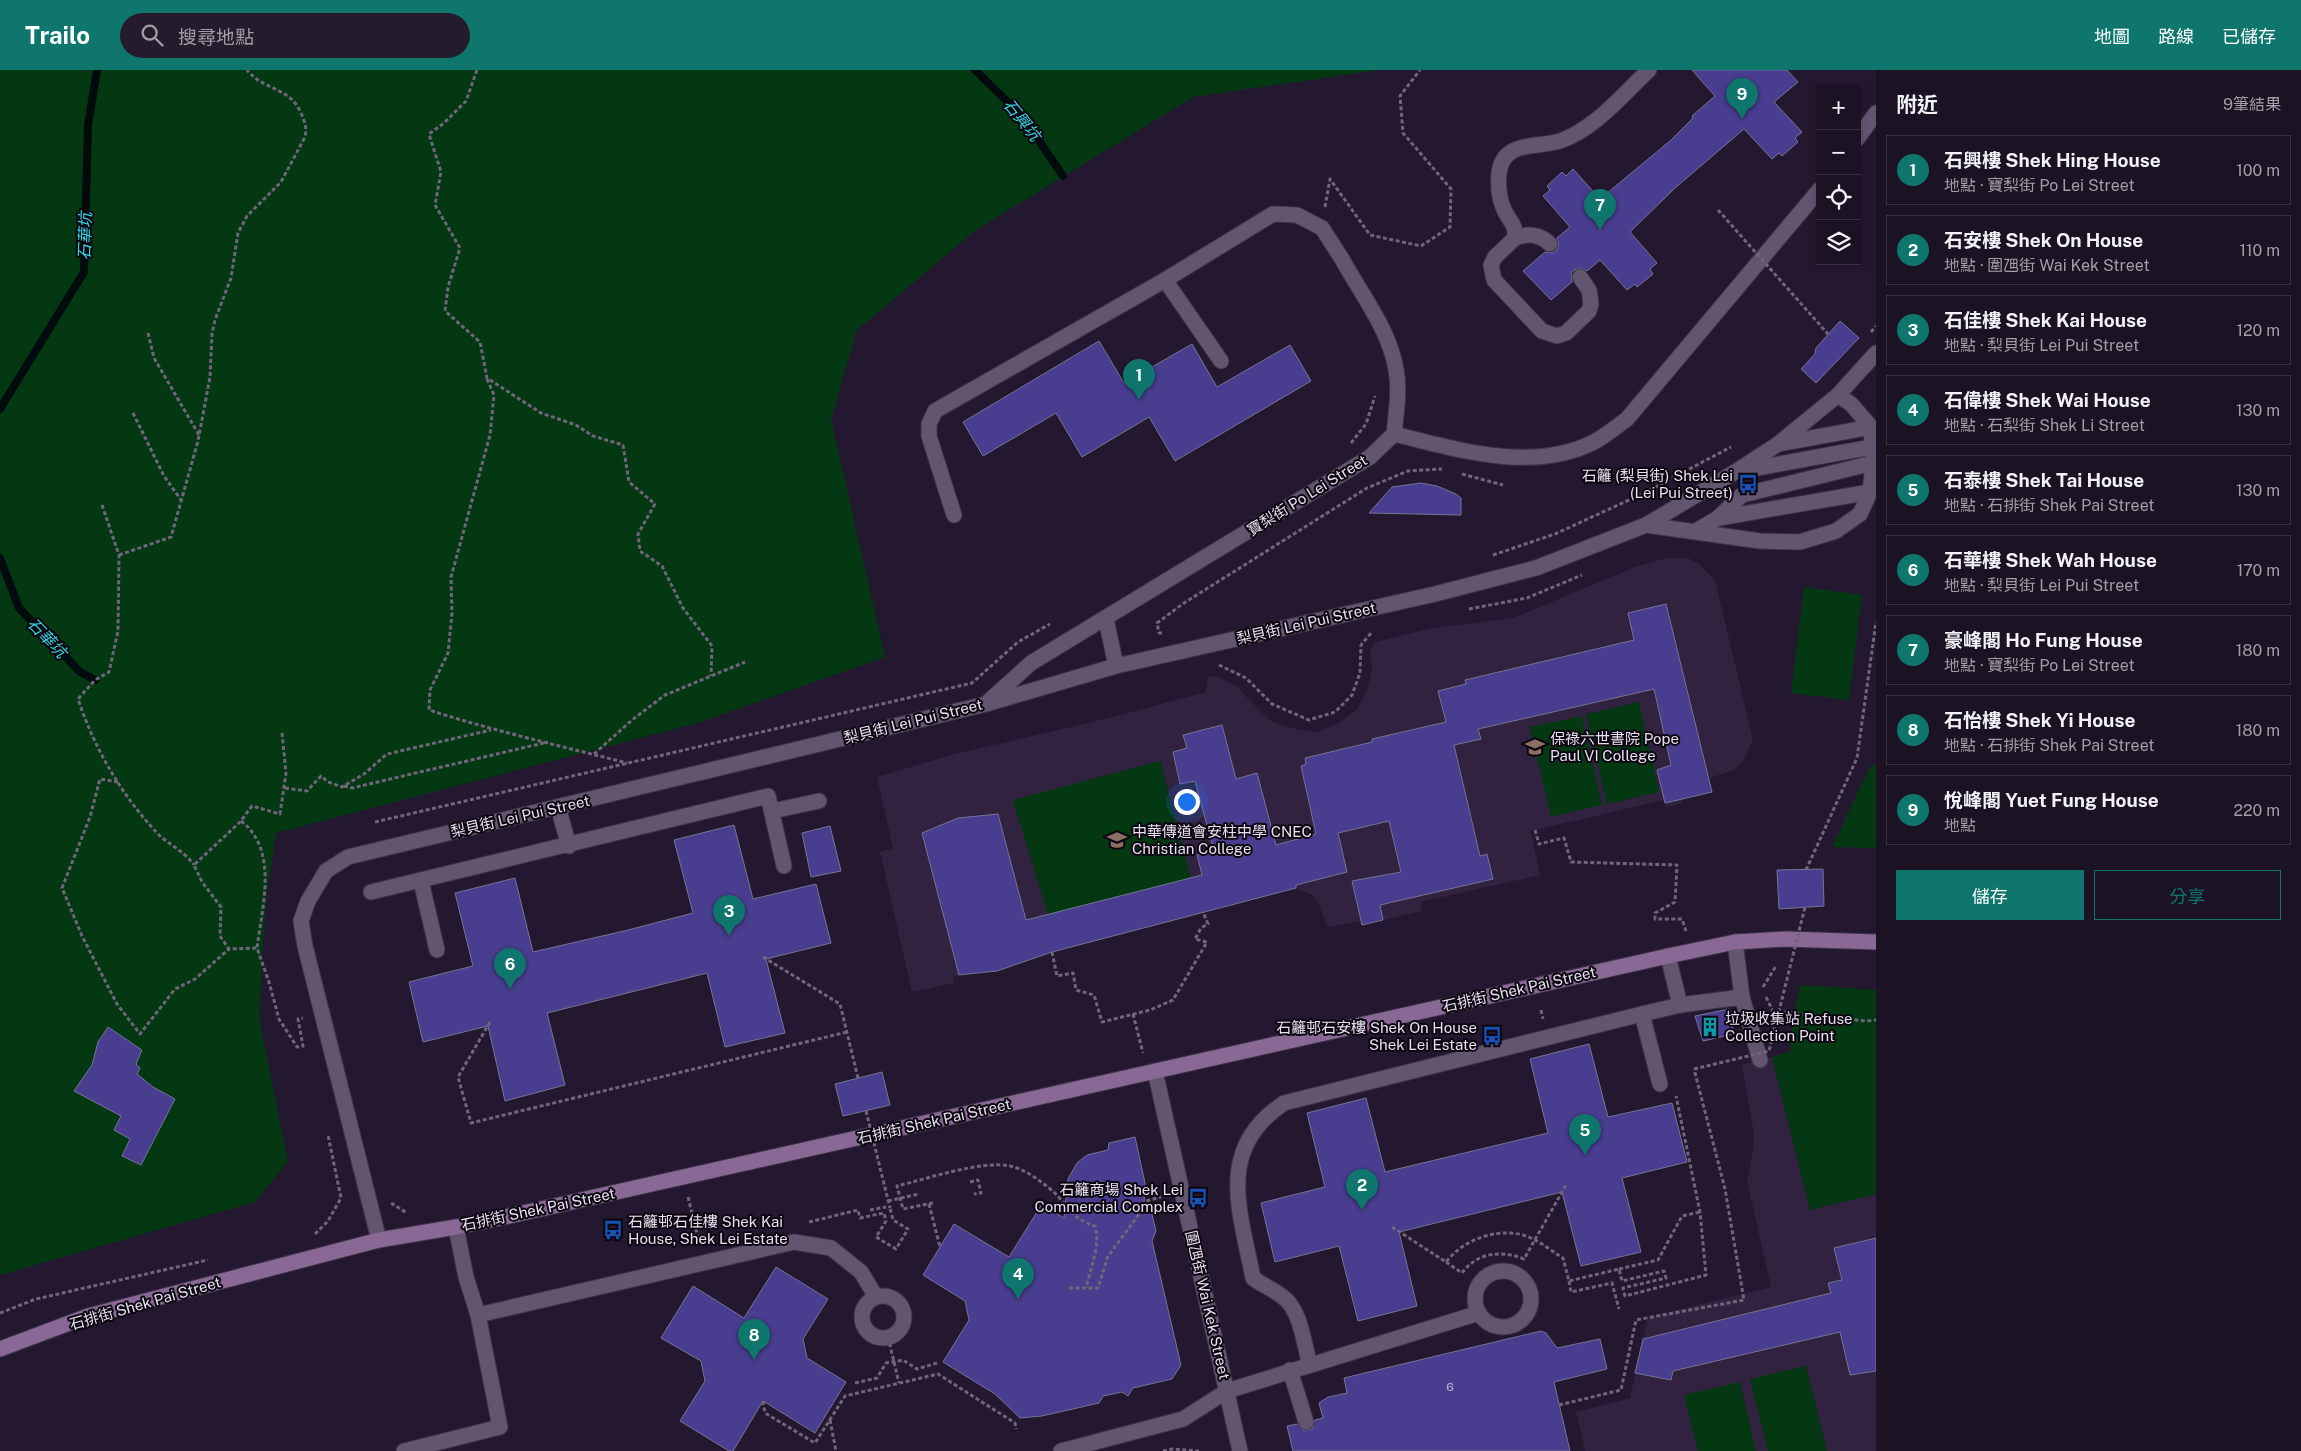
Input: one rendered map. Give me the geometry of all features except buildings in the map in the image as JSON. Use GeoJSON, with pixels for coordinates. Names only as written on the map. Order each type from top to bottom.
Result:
{"type":"FeatureCollection","features":[{"type":"Feature","properties":{"kind":"street"},"geometry":{"type":"LineString","coordinates":[[1515,238],[1515,227],[1503,208],[1499,189],[1499,172],[1504,159],[1514,149],[1532,144],[1558,141],[1581,132],[1649,70]]}},
{"type":"Feature","properties":{"kind":"street"},"geometry":{"type":"LineString","coordinates":[[1861,133],[1876,113]]}},
{"type":"Feature","properties":{"kind":"street"},"geometry":{"type":"LineString","coordinates":[[954,514],[929,436],[929,424],[935,411],[1165,280],[1273,214],[1297,215],[1322,228],[1386,335],[1396,369],[1397,398],[1394,434],[1477,454],[1519,458],[1554,454],[1592,443],[1627,419],[1816,195]]}},
{"type":"Feature","properties":{"kind":"street"},"geometry":{"type":"LineString","coordinates":[[1550,244],[1535,235],[1527,234],[1515,238],[1495,257],[1491,264],[1494,280],[1542,331],[1557,336],[1566,333],[1589,311],[1591,304],[1589,290],[1580,278]]}},
{"type":"Feature","properties":{"kind":"street"},"geometry":{"type":"LineString","coordinates":[[1165,280],[1221,361]]}},
{"type":"Feature","properties":{"kind":"street","name":"梨貝街 Lei Pui Street"},"geometry":{"type":"LineString","coordinates":[[379,1240],[305,946],[301,922],[308,902],[326,871],[348,857],[986,704],[1116,666],[1435,594],[1536,568],[1646,525],[1735,472],[1778,444],[1838,395],[1876,353]]}},
{"type":"Feature","properties":{"kind":"street"},"geometry":{"type":"LineString","coordinates":[[1646,525],[1760,541],[1800,542],[1836,531],[1860,514],[1870,492],[1873,463],[1871,427],[1851,404],[1838,395]]}},
{"type":"Feature","properties":{"kind":"street"},"geometry":{"type":"LineString","coordinates":[[1778,444],[1871,427]]}},
{"type":"Feature","properties":{"kind":"street","name":"寶梨街 Po Lei Street"},"geometry":{"type":"LineString","coordinates":[[986,704],[1031,663],[1370,457],[1394,434]]}},
{"type":"Feature","properties":{"kind":"street"},"geometry":{"type":"LineString","coordinates":[[1735,472],[1872,447]]}},
{"type":"Feature","properties":{"kind":"street"},"geometry":{"type":"LineString","coordinates":[[1696,531],[1718,518],[1742,495],[1873,463]]}},
{"type":"Feature","properties":{"kind":"street"},"geometry":{"type":"LineString","coordinates":[[1718,518],[1870,492]]}},
{"type":"Feature","properties":{"kind":"street"},"geometry":{"type":"LineString","coordinates":[[1106,618],[1116,666]]}},
{"type":"Feature","properties":{"kind":"street"},"geometry":{"type":"LineString","coordinates":[[371,892],[569,846],[768,796],[784,866]]}},
{"type":"Feature","properties":{"kind":"street"},"geometry":{"type":"LineString","coordinates":[[772,811],[819,801]]}},
{"type":"Feature","properties":{"kind":"street"},"geometry":{"type":"LineString","coordinates":[[558,807],[569,846]]}},
{"type":"Feature","properties":{"kind":"street"},"geometry":{"type":"LineString","coordinates":[[421,881],[437,950]]}},
{"type":"Feature","properties":{"kind":"street","name":"石排街 Shek Pai Street"},"geometry":{"type":"LineString","coordinates":[[0,1349],[88,1316],[379,1240],[456,1227],[1668,956],[1735,942],[1786,939],[1876,942]]}},
{"type":"Feature","properties":{"kind":"street"},"geometry":{"type":"LineString","coordinates":[[1735,942],[1742,997],[1760,1060]]}},
{"type":"Feature","properties":{"kind":"street"},"geometry":{"type":"LineString","coordinates":[[1668,956],[1680,1005]]}},
{"type":"Feature","properties":{"kind":"street"},"geometry":{"type":"LineString","coordinates":[[1310,1365],[1295,1313],[1283,1297],[1252,1278],[1237,1191],[1236,1172],[1258,1123],[1284,1103],[1680,1005],[1742,997]]}},
{"type":"Feature","properties":{"kind":"street"},"geometry":{"type":"LineString","coordinates":[[1642,1014],[1660,1084]]}},
{"type":"Feature","properties":{"kind":"street","name":"圍乪街 Wai Kek Street"},"geometry":{"type":"LineString","coordinates":[[1155,1071],[1240,1451]]}},
{"type":"Feature","properties":{"kind":"street"},"geometry":{"type":"LineString","coordinates":[[404,1451],[500,1427],[478,1315],[466,1277],[456,1227]]}},
{"type":"Feature","properties":{"kind":"street"},"geometry":{"type":"LineString","coordinates":[[478,1315],[794,1242],[831,1248],[861,1272],[876,1297]]}},
{"type":"Feature","properties":{"kind":"street"},"geometry":{"type":"LineString","coordinates":[[882,1296],[895,1300],[904,1310],[900,1330],[888,1338],[874,1336],[864,1326],[863,1312],[865,1306],[876,1297],[882,1296]]}},
{"type":"Feature","properties":{"kind":"street"},"geometry":{"type":"LineString","coordinates":[[1061,1451],[1183,1419],[1227,1391],[1479,1313]]}},
{"type":"Feature","properties":{"kind":"street"},"geometry":{"type":"LineString","coordinates":[[1290,1370],[1306,1422]]}},
{"type":"Feature","properties":{"kind":"path"},"geometry":{"type":"LineString","coordinates":[[119,554],[171,537],[200,436],[210,377],[212,334],[215,320],[231,278],[238,233],[247,216],[281,182],[307,129],[293,99],[282,91],[257,80],[247,70]]}},
{"type":"Feature","properties":{"kind":"path"},"geometry":{"type":"LineString","coordinates":[[477,70],[466,101],[444,124],[429,134],[441,172],[435,205],[460,248],[448,287],[445,311],[480,342],[487,378],[494,394],[490,435],[451,577],[452,613],[448,653],[430,690],[429,710],[492,730],[549,742],[627,763]]}},
{"type":"Feature","properties":{"kind":"path"},"geometry":{"type":"LineString","coordinates":[[1322,228],[1330,178],[1370,235],[1421,246],[1450,227],[1451,189],[1403,133],[1400,96],[1420,70]]}},
{"type":"Feature","properties":{"kind":"path"},"geometry":{"type":"LineString","coordinates":[[1718,210],[1828,334]]}},
{"type":"Feature","properties":{"kind":"path"},"geometry":{"type":"LineString","coordinates":[[1870,334],[1876,326]]}},
{"type":"Feature","properties":{"kind":"path"},"geometry":{"type":"LineString","coordinates":[[148,333],[154,358],[200,436]]}},
{"type":"Feature","properties":{"kind":"path"},"geometry":{"type":"LineString","coordinates":[[487,378],[541,413],[576,425],[593,436],[623,445],[629,482],[655,504],[638,534],[640,551],[662,566],[682,608],[712,646],[711,676]]}},
{"type":"Feature","properties":{"kind":"path"},"geometry":{"type":"LineString","coordinates":[[1349,444],[1366,424],[1377,386]]}},
{"type":"Feature","properties":{"kind":"path"},"geometry":{"type":"LineString","coordinates":[[133,413],[164,476],[182,501]]}},
{"type":"Feature","properties":{"kind":"path"},"geometry":{"type":"LineString","coordinates":[[1484,558],[1573,526],[1642,494],[1739,442]]}},
{"type":"Feature","properties":{"kind":"path"},"geometry":{"type":"LineString","coordinates":[[1168,631],[1159,633],[1157,623],[1184,603],[1327,516],[1367,488],[1408,471],[1445,469]]}},
{"type":"Feature","properties":{"kind":"path"},"geometry":{"type":"LineString","coordinates":[[1453,471],[1503,485]]}},
{"type":"Feature","properties":{"kind":"path"},"geometry":{"type":"LineString","coordinates":[[102,504],[119,554],[119,615],[113,661],[109,672],[96,680],[78,700],[96,747],[118,782],[160,835],[194,865],[202,882],[221,907],[220,936],[229,950]]}},
{"type":"Feature","properties":{"kind":"path"},"geometry":{"type":"LineString","coordinates":[[1461,611],[1527,598],[1588,573]]}},
{"type":"Feature","properties":{"kind":"path"},"geometry":{"type":"LineString","coordinates":[[1806,870],[1858,758],[1876,622]]}},
{"type":"Feature","properties":{"kind":"path"},"geometry":{"type":"LineString","coordinates":[[375,822],[972,683],[1018,642],[1052,623]]}},
{"type":"Feature","properties":{"kind":"path"},"geometry":{"type":"LineString","coordinates":[[1366,633],[1380,630]]}},
{"type":"Feature","properties":{"kind":"path"},"geometry":{"type":"LineString","coordinates":[[1219,665],[1246,678],[1272,704],[1308,720],[1334,712],[1352,695],[1360,673],[1361,646],[1372,632]]}},
{"type":"Feature","properties":{"kind":"path"},"geometry":{"type":"LineString","coordinates":[[594,754],[655,702],[679,688],[745,662]]}},
{"type":"Feature","properties":{"kind":"path"},"geometry":{"type":"LineString","coordinates":[[1210,667],[1228,663]]}},
{"type":"Feature","properties":{"kind":"path"},"geometry":{"type":"LineString","coordinates":[[344,786],[364,774],[387,754],[492,730]]}},
{"type":"Feature","properties":{"kind":"path"},"geometry":{"type":"LineString","coordinates":[[194,865],[241,821],[252,806],[280,814],[285,788],[282,733]]}},
{"type":"Feature","properties":{"kind":"path"},"geometry":{"type":"LineString","coordinates":[[285,788],[307,790],[321,776],[328,782],[340,787],[352,788],[549,742]]}},
{"type":"Feature","properties":{"kind":"path"},"geometry":{"type":"LineString","coordinates":[[118,782],[100,779],[90,817],[62,888],[82,936],[117,1004],[140,1034],[175,989],[194,979],[229,950],[257,948]]}},
{"type":"Feature","properties":{"kind":"path"},"geometry":{"type":"LineString","coordinates":[[241,821],[256,836],[263,854],[265,876],[257,948],[279,1019],[297,1047],[303,1046],[298,1021]]}},
{"type":"Feature","properties":{"kind":"path"},"geometry":{"type":"LineString","coordinates":[[1535,830],[1539,844],[1564,838],[1570,862],[1677,864],[1675,902],[1655,913],[1655,918],[1682,920],[1687,932]]}},
{"type":"Feature","properties":{"kind":"path"},"geometry":{"type":"LineString","coordinates":[[1559,1405],[1621,1390],[1636,1320],[1744,1300],[1725,1188],[1694,1069],[1770,1051],[1805,907]]}},
{"type":"Feature","properties":{"kind":"path"},"geometry":{"type":"LineString","coordinates":[[1052,952],[1057,976],[1073,973],[1076,990],[1094,995],[1102,1022],[1150,1010],[1173,1000],[1207,942],[1195,939],[1201,928],[1208,924],[1203,912]]}},
{"type":"Feature","properties":{"kind":"path"},"geometry":{"type":"LineString","coordinates":[[763,956],[840,1004],[858,1078]]}},
{"type":"Feature","properties":{"kind":"path"},"geometry":{"type":"LineString","coordinates":[[1776,966],[1762,989],[1773,1012],[1866,1021],[1876,1020]]}},
{"type":"Feature","properties":{"kind":"path"},"geometry":{"type":"LineString","coordinates":[[1134,1014],[1142,1047]]}},
{"type":"Feature","properties":{"kind":"path"},"geometry":{"type":"LineString","coordinates":[[490,1022],[458,1077],[470,1123],[847,1032]]}},
{"type":"Feature","properties":{"kind":"path"},"geometry":{"type":"LineString","coordinates":[[1619,1270],[1622,1281],[1664,1271],[1666,1278],[1623,1288],[1625,1296],[1706,1275],[1700,1212],[1674,1082],[1660,1084]]}},
{"type":"Feature","properties":{"kind":"path"},"geometry":{"type":"LineString","coordinates":[[866,1111],[888,1201],[888,1207],[870,1210]]}},
{"type":"Feature","properties":{"kind":"path"},"geometry":{"type":"LineString","coordinates":[[313,1237],[328,1221],[341,1198],[328,1132]]}},
{"type":"Feature","properties":{"kind":"path"},"geometry":{"type":"LineString","coordinates":[[940,1247],[931,1204],[903,1209],[897,1186],[987,1165],[1008,1165],[1020,1169],[1052,1190],[1063,1201],[1071,1214],[1083,1222],[1094,1226],[1097,1232],[1086,1288]]}},
{"type":"Feature","properties":{"kind":"path"},"geometry":{"type":"LineString","coordinates":[[970,1182],[978,1180],[981,1193],[974,1194]]}},
{"type":"Feature","properties":{"kind":"path"},"geometry":{"type":"LineString","coordinates":[[1392,1227],[1462,1273],[1476,1260],[1498,1253],[1515,1255],[1524,1259],[1533,1239],[1566,1185]]}},
{"type":"Feature","properties":{"kind":"path"},"geometry":{"type":"LineString","coordinates":[[888,1201],[919,1194]]}},
{"type":"Feature","properties":{"kind":"path"},"geometry":{"type":"LineString","coordinates":[[385,1196],[391,1204],[414,1217]]}},
{"type":"Feature","properties":{"kind":"path"},"geometry":{"type":"LineString","coordinates":[[688,1196],[700,1248]]}},
{"type":"Feature","properties":{"kind":"path"},"geometry":{"type":"LineString","coordinates":[[1069,1288],[1098,1288],[1108,1256],[1143,1209],[1146,1201],[1162,1196]]}},
{"type":"Feature","properties":{"kind":"path"},"geometry":{"type":"LineString","coordinates":[[1569,1281],[1658,1260],[1682,1216],[1700,1212]]}},
{"type":"Feature","properties":{"kind":"path"},"geometry":{"type":"LineString","coordinates":[[1446,1262],[1459,1249],[1485,1236],[1509,1233],[1533,1239],[1563,1258],[1571,1292],[1612,1283],[1619,1309]]}},
{"type":"Feature","properties":{"kind":"path"},"geometry":{"type":"LineString","coordinates":[[0,1313],[36,1299],[217,1258]]}},
{"type":"Feature","properties":{"kind":"path"},"geometry":{"type":"LineString","coordinates":[[888,1338],[899,1383]]}},
{"type":"Feature","properties":{"kind":"path"},"geometry":{"type":"LineString","coordinates":[[855,1383],[877,1378],[886,1363],[903,1360],[916,1369],[937,1363]]}},
{"type":"Feature","properties":{"kind":"path"},"geometry":{"type":"LineString","coordinates":[[763,1401],[766,1413],[814,1443],[845,1396],[938,1374],[1015,1424],[1016,1429]]}},
{"type":"Feature","properties":{"kind":"path"},"geometry":{"type":"LineString","coordinates":[[830,1419],[836,1451]]}},
{"type":"Feature","properties":{"kind":"path"},"geometry":{"type":"LineString","coordinates":[[1163,1451],[1172,1449],[1199,1451]]}},
{"type":"Feature","properties":{"kind":"shaded area"},"geometry":{"type":"Polygon","coordinates":[[[1667,558],[1688,558],[1699,564],[1715,580],[1753,740],[1742,763],[1734,770],[1709,778],[1712,792],[1682,799],[1683,803],[1666,807],[1664,800],[1531,831],[1540,875],[1420,902],[1422,911],[1362,925],[1361,921],[1328,927],[1318,903],[1312,895],[1296,888],[1052,952],[997,971],[959,975],[953,977],[954,983],[912,992],[880,852],[893,848],[877,777],[955,754],[1109,718],[1206,692],[1208,676],[1218,677],[1236,686],[1267,718],[1275,723],[1299,730],[1317,732],[1337,724],[1356,710],[1367,692],[1372,668],[1370,649],[1376,642],[1432,628],[1513,618],[1635,567],[1667,558]]]}},
{"type":"Feature","properties":{"kind":"shaded area"},"geometry":{"type":"Polygon","coordinates":[[[1772,1057],[1810,1210],[1876,1194],[1876,1451],[1585,1451],[1576,1412],[1630,1398],[1648,1317],[1771,1287],[1747,1181],[1753,1152],[1754,1134],[1742,1065],[1772,1057]]]}},
{"type":"Feature","properties":{"kind":"green space"},"geometry":{"type":"Polygon","coordinates":[[[0,70],[1380,70],[1193,97],[976,230],[857,330],[831,419],[885,657],[698,723],[276,833],[266,899],[259,1018],[288,1161],[255,1202],[0,1275],[0,70]]]}},
{"type":"Feature","properties":{"kind":"green space"},"geometry":{"type":"Polygon","coordinates":[[[1804,587],[1862,595],[1849,700],[1791,693],[1804,587]]]}},
{"type":"Feature","properties":{"kind":"green space"},"geometry":{"type":"Polygon","coordinates":[[[1639,702],[1659,792],[1607,804],[1586,714],[1639,702]]]}},
{"type":"Feature","properties":{"kind":"green space"},"geometry":{"type":"Polygon","coordinates":[[[1582,716],[1602,805],[1551,817],[1530,727],[1582,716]]]}},
{"type":"Feature","properties":{"kind":"green space"},"geometry":{"type":"Polygon","coordinates":[[[1160,761],[1191,878],[1048,915],[1013,800],[1160,761]]]}},
{"type":"Feature","properties":{"kind":"green space"},"geometry":{"type":"Polygon","coordinates":[[[1871,765],[1876,766],[1876,848],[1832,847],[1871,765]]]}},
{"type":"Feature","properties":{"kind":"green space"},"geometry":{"type":"Polygon","coordinates":[[[1800,985],[1876,990],[1876,1194],[1810,1210],[1772,1057],[1791,1051],[1789,1040],[1800,985]]]}},
{"type":"Feature","properties":{"kind":"green space"},"geometry":{"type":"Polygon","coordinates":[[[1806,1366],[1827,1451],[1768,1451],[1750,1379],[1806,1366]]]}},
{"type":"Feature","properties":{"kind":"green space"},"geometry":{"type":"Polygon","coordinates":[[[1740,1382],[1756,1451],[1698,1451],[1684,1395],[1740,1382]]]}},
{"type":"Feature","properties":{"kind":"waterway","name":"石華坑"},"geometry":{"type":"LineString","coordinates":[[0,409],[84,272],[88,125],[97,70]]}},
{"type":"Feature","properties":{"kind":"waterway","name":"石興坑"},"geometry":{"type":"LineString","coordinates":[[975,70],[1022,116],[1063,176]]}},
{"type":"Feature","properties":{"kind":"waterway","name":"石華坑"},"geometry":{"type":"LineString","coordinates":[[0,558],[19,608],[80,672],[95,680]]}},
{"type":"Feature","properties":{"kind":"place","name":"悅峰閣 Yuet Fung House"},"geometry":{"type":"Point","coordinates":[1742,119]}},
{"type":"Feature","properties":{"kind":"place","name":"豪峰閣 Ho Fung House"},"geometry":{"type":"Point","coordinates":[1600,230]}},
{"type":"Feature","properties":{"kind":"place","name":"石興樓 Shek Hing House"},"geometry":{"type":"Point","coordinates":[1139,400]}},
{"type":"Feature","properties":{"kind":"place","name":"石籬 (梨貝街) Shek Lei (Lei Pui Street)"},"geometry":{"type":"Point","coordinates":[1748,484]}},
{"type":"Feature","properties":{"kind":"place","name":"保祿六世書院 Pope Paul VI College"},"geometry":{"type":"Point","coordinates":[1535,747]}},
{"type":"Feature","properties":{"kind":"place","name":"中華傳道會安柱中學 CNEC Christian College"},"geometry":{"type":"Point","coordinates":[1117,840]}},
{"type":"Feature","properties":{"kind":"place","name":"石佳樓 Shek Kai House"},"geometry":{"type":"Point","coordinates":[729,936]}},
{"type":"Feature","properties":{"kind":"place","name":"石華樓 Shek Wah House"},"geometry":{"type":"Point","coordinates":[510,989]}},
{"type":"Feature","properties":{"kind":"place","name":"垃圾收集站 Refuse Collection Point"},"geometry":{"type":"Point","coordinates":[1710,1027]}},
{"type":"Feature","properties":{"kind":"place","name":"石籬邨石安樓 Shek On House Shek Lei Estate"},"geometry":{"type":"Point","coordinates":[1492,1036]}},
{"type":"Feature","properties":{"kind":"place","name":"石泰樓 Shek Tai House"},"geometry":{"type":"Point","coordinates":[1585,1155]}},
{"type":"Feature","properties":{"kind":"place","name":"石籬商場 Shek Lei Commercial Complex"},"geometry":{"type":"Point","coordinates":[1198,1198]}},
{"type":"Feature","properties":{"kind":"place","name":"石安樓 Shek On House"},"geometry":{"type":"Point","coordinates":[1362,1210]}},
{"type":"Feature","properties":{"kind":"place","name":"石籬邨石佳樓 Shek Kai House, Shek Lei Estate"},"geometry":{"type":"Point","coordinates":[613,1230]}},
{"type":"Feature","properties":{"kind":"place","name":"石偉樓 Shek Wai House"},"geometry":{"type":"Point","coordinates":[1018,1299]}},
{"type":"Feature","properties":{"kind":"place","name":"石怡樓 Shek Yi House"},"geometry":{"type":"Point","coordinates":[754,1360]}}]}
